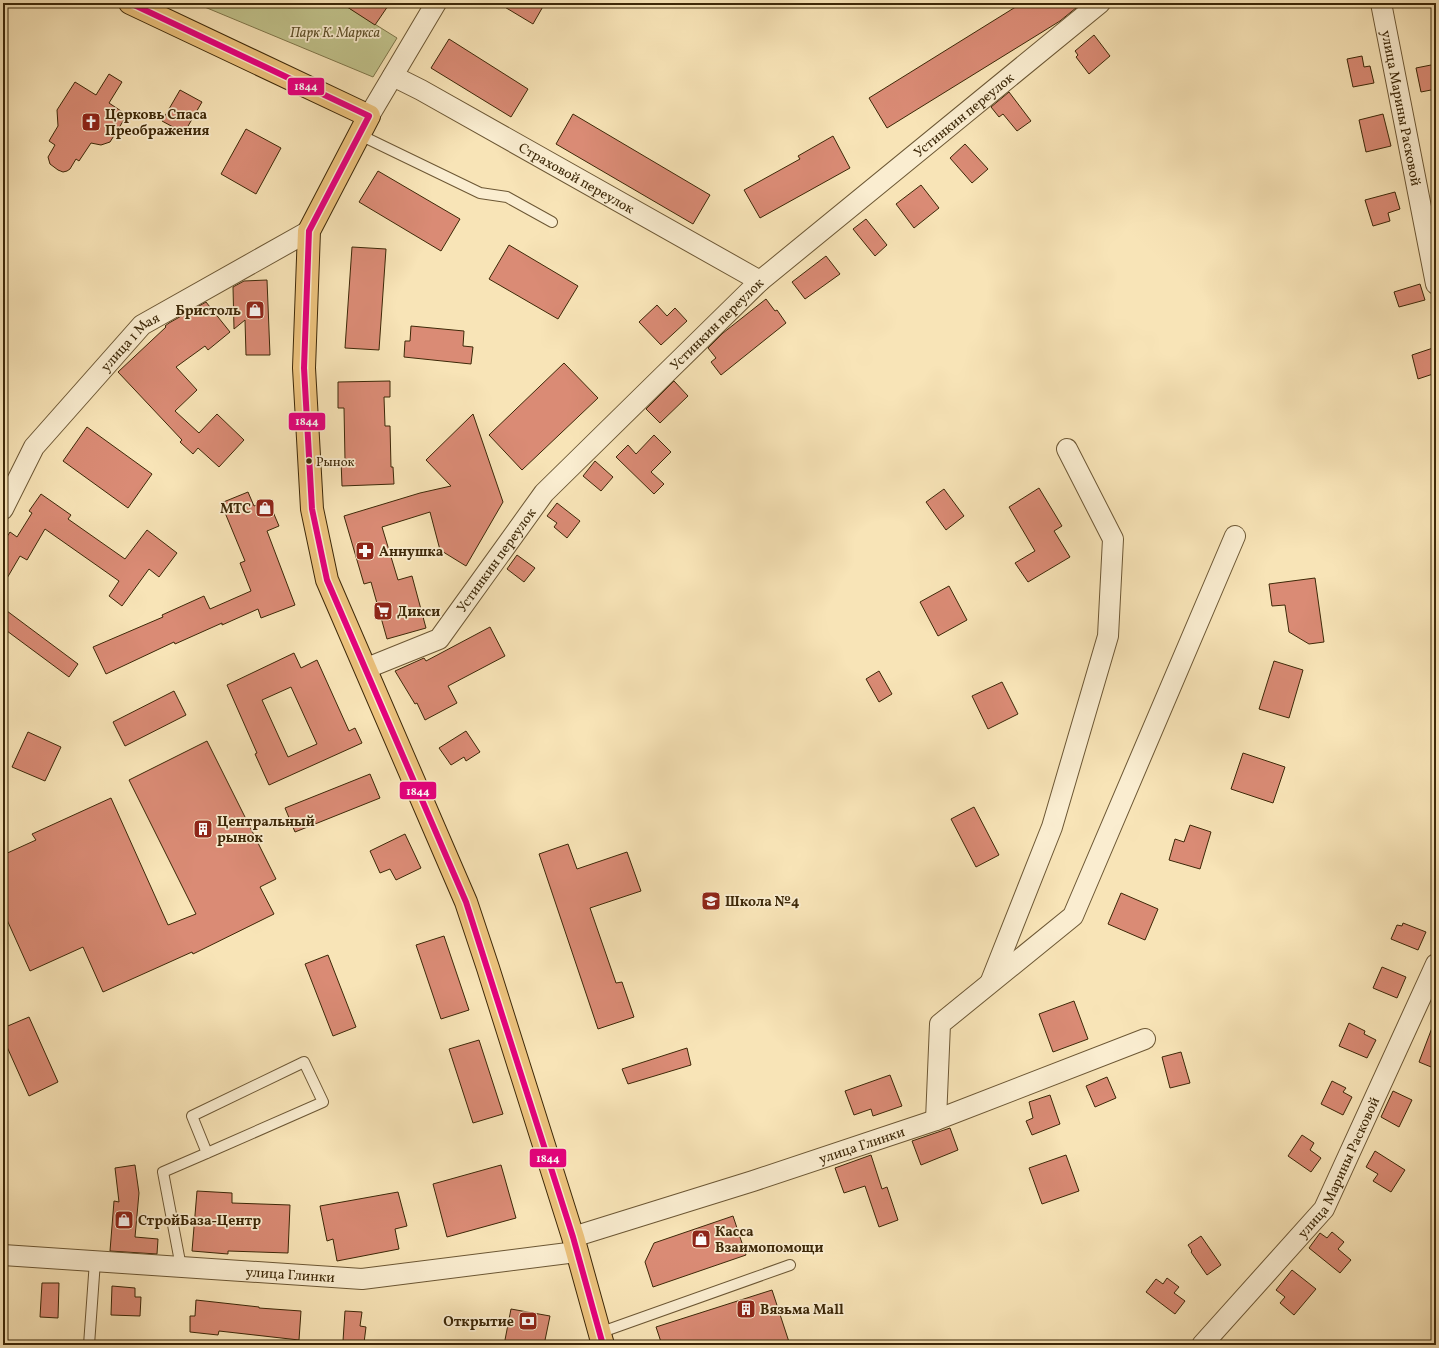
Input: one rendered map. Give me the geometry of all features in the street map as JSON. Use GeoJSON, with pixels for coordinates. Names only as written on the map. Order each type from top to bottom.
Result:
{"type":"FeatureCollection","features":[{"type":"Feature","properties":{"kind":"main road"},"geometry":{"type":"LineString","coordinates":[[130,3],[364,126],[309,231],[304,368],[312,509],[327,580],[466,902],[491,976],[575,1244],[601,1339]]}},
{"type":"Feature","properties":{"kind":"street"},"geometry":{"type":"LineString","coordinates":[[364,126],[435,3]]}},
{"type":"Feature","properties":{"kind":"street","name":"Устинкин переулок"},"geometry":{"type":"LineString","coordinates":[[366,668],[439,639],[544,493],[760,281],[1100,3]]}},
{"type":"Feature","properties":{"kind":"street","name":"улица Марины Расковой"},"geometry":{"type":"LineString","coordinates":[[1381,3],[1436,284]]}},
{"type":"Feature","properties":{"kind":"street","name":"Страховой переулок"},"geometry":{"type":"LineString","coordinates":[[393,76],[421,90],[760,281]]}},
{"type":"Feature","properties":{"kind":"street","name":"улица 1 Мая"},"geometry":{"type":"LineString","coordinates":[[3,508],[34,447],[142,325],[309,231]]}},
{"type":"Feature","properties":{"kind":"street"},"geometry":{"type":"LineString","coordinates":[[991,983],[1052,827],[1108,636],[1113,539],[1067,449]]}},
{"type":"Feature","properties":{"kind":"street"},"geometry":{"type":"LineString","coordinates":[[936,1120],[940,1024],[1074,916],[1235,536]]}},
{"type":"Feature","properties":{"kind":"street","name":"улица Марины Расковой"},"geometry":{"type":"LineString","coordinates":[[1202,1345],[1324,1210],[1436,964]]}},
{"type":"Feature","properties":{"kind":"street","name":"улица Глинки"},"geometry":{"type":"LineString","coordinates":[[3,1255],[362,1280],[575,1244],[753,1181],[936,1120],[1145,1039]]}},
{"type":"Feature","properties":{"kind":"lane"},"geometry":{"type":"LineString","coordinates":[[364,126],[480,192],[507,197],[552,222]]}},
{"type":"Feature","properties":{"kind":"lane"},"geometry":{"type":"LineString","coordinates":[[181,1267],[163,1172],[208,1153],[322,1102],[304,1062],[192,1116],[208,1153]]}},
{"type":"Feature","properties":{"kind":"lane"},"geometry":{"type":"LineString","coordinates":[[89,1345],[96,1261]]}},
{"type":"Feature","properties":{"kind":"lane"},"geometry":{"type":"LineString","coordinates":[[601,1339],[790,1265]]}},
{"type":"Feature","properties":{"kind":"green space","name":"Парк К. Маркса"},"geometry":{"type":"Polygon","coordinates":[[[195,3],[341,3],[397,38],[373,77],[195,3]]]}},
{"type":"Feature","properties":{"kind":"building"},"geometry":{"type":"Polygon","coordinates":[[[341,3],[390,3],[375,25],[341,3]]]}},
{"type":"Feature","properties":{"kind":"building"},"geometry":{"type":"Polygon","coordinates":[[[498,3],[545,3],[533,24],[498,3]]]}},
{"type":"Feature","properties":{"kind":"building"},"geometry":{"type":"Polygon","coordinates":[[[1022,3],[1082,3],[1060,21],[887,128],[869,98],[1022,3]]]}},
{"type":"Feature","properties":{"kind":"building"},"geometry":{"type":"Polygon","coordinates":[[[1094,35],[1110,56],[1089,74],[1076,57],[1078,55],[1075,51],[1094,35]]]}},
{"type":"Feature","properties":{"kind":"building"},"geometry":{"type":"Polygon","coordinates":[[[449,39],[528,89],[511,117],[431,68],[449,39]]]}},
{"type":"Feature","properties":{"kind":"building"},"geometry":{"type":"Polygon","coordinates":[[[1362,56],[1364,67],[1370,66],[1374,83],[1353,87],[1347,59],[1362,56]]]}},
{"type":"Feature","properties":{"kind":"building"},"geometry":{"type":"Polygon","coordinates":[[[1436,64],[1436,89],[1421,92],[1416,68],[1436,64]]]}},
{"type":"Feature","properties":{"kind":"building","name":"Церковь Спаса Преображения"},"geometry":{"type":"Polygon","coordinates":[[[109,74],[122,82],[109,103],[127,115],[110,142],[101,145],[91,143],[79,161],[76,159],[70,169],[63,172],[58,170],[50,164],[48,157],[55,145],[49,141],[58,126],[57,110],[75,82],[96,95],[109,74]]]}},
{"type":"Feature","properties":{"kind":"building"},"geometry":{"type":"Polygon","coordinates":[[[180,90],[202,102],[184,133],[162,121],[180,90]]]}},
{"type":"Feature","properties":{"kind":"building"},"geometry":{"type":"Polygon","coordinates":[[[1009,92],[1031,121],[1017,131],[1003,114],[999,117],[991,107],[1009,92]]]}},
{"type":"Feature","properties":{"kind":"building"},"geometry":{"type":"Polygon","coordinates":[[[573,114],[710,195],[693,224],[556,144],[573,114]]]}},
{"type":"Feature","properties":{"kind":"building"},"geometry":{"type":"Polygon","coordinates":[[[1383,114],[1391,146],[1366,152],[1359,120],[1383,114]]]}},
{"type":"Feature","properties":{"kind":"building"},"geometry":{"type":"Polygon","coordinates":[[[246,129],[281,148],[256,194],[221,174],[246,129]]]}},
{"type":"Feature","properties":{"kind":"building"},"geometry":{"type":"Polygon","coordinates":[[[833,136],[850,168],[760,218],[744,190],[800,159],[798,156],[833,136]]]}},
{"type":"Feature","properties":{"kind":"building"},"geometry":{"type":"Polygon","coordinates":[[[965,144],[988,169],[972,183],[950,158],[965,144]]]}},
{"type":"Feature","properties":{"kind":"building"},"geometry":{"type":"Polygon","coordinates":[[[378,171],[460,219],[441,251],[359,202],[378,171]]]}},
{"type":"Feature","properties":{"kind":"building"},"geometry":{"type":"Polygon","coordinates":[[[921,185],[939,208],[914,228],[896,204],[921,185]]]}},
{"type":"Feature","properties":{"kind":"building"},"geometry":{"type":"Polygon","coordinates":[[[1395,192],[1400,209],[1388,213],[1390,221],[1373,226],[1365,200],[1395,192]]]}},
{"type":"Feature","properties":{"kind":"building"},"geometry":{"type":"Polygon","coordinates":[[[866,219],[887,245],[875,256],[853,229],[866,219]]]}},
{"type":"Feature","properties":{"kind":"building"},"geometry":{"type":"Polygon","coordinates":[[[509,245],[578,286],[558,319],[489,279],[509,245]]]}},
{"type":"Feature","properties":{"kind":"building"},"geometry":{"type":"Polygon","coordinates":[[[352,247],[386,249],[379,350],[345,348],[352,247]]]}},
{"type":"Feature","properties":{"kind":"building"},"geometry":{"type":"Polygon","coordinates":[[[826,256],[840,274],[805,299],[792,282],[826,256]]]}},
{"type":"Feature","properties":{"kind":"building"},"geometry":{"type":"Polygon","coordinates":[[[267,280],[270,355],[246,355],[245,320],[234,329],[233,287],[244,281],[267,280]]]}},
{"type":"Feature","properties":{"kind":"building"},"geometry":{"type":"Polygon","coordinates":[[[1420,284],[1425,300],[1399,307],[1394,292],[1420,284]]]}},
{"type":"Feature","properties":{"kind":"building"},"geometry":{"type":"Polygon","coordinates":[[[766,299],[775,311],[777,310],[786,323],[721,375],[711,362],[716,358],[708,348],[723,333],[766,299]]]}},
{"type":"Feature","properties":{"kind":"building"},"geometry":{"type":"Polygon","coordinates":[[[206,302],[230,332],[208,350],[205,346],[176,367],[197,390],[175,411],[199,433],[217,414],[244,440],[219,467],[198,448],[193,454],[180,442],[182,440],[118,372],[166,327],[165,326],[206,302]]]}},
{"type":"Feature","properties":{"kind":"building"},"geometry":{"type":"Polygon","coordinates":[[[657,305],[667,316],[675,308],[687,321],[661,345],[639,322],[657,305]]]}},
{"type":"Feature","properties":{"kind":"building"},"geometry":{"type":"Polygon","coordinates":[[[411,326],[464,331],[463,346],[473,347],[471,364],[404,357],[405,341],[410,341],[411,326]]]}},
{"type":"Feature","properties":{"kind":"building"},"geometry":{"type":"Polygon","coordinates":[[[1433,348],[1436,358],[1436,373],[1418,379],[1412,355],[1433,348]]]}},
{"type":"Feature","properties":{"kind":"building"},"geometry":{"type":"Polygon","coordinates":[[[564,363],[598,398],[522,470],[489,435],[564,363]]]}},
{"type":"Feature","properties":{"kind":"building"},"geometry":{"type":"Polygon","coordinates":[[[390,381],[390,397],[384,397],[385,426],[390,426],[391,467],[393,467],[394,484],[342,486],[341,460],[345,460],[344,408],[338,408],[338,382],[390,381]]]}},
{"type":"Feature","properties":{"kind":"building"},"geometry":{"type":"Polygon","coordinates":[[[674,381],[688,396],[660,423],[646,409],[674,381]]]}},
{"type":"Feature","properties":{"kind":"building"},"geometry":{"type":"Polygon","coordinates":[[[473,414],[503,502],[466,566],[440,550],[430,512],[382,527],[398,580],[412,576],[426,628],[387,639],[371,582],[364,584],[344,516],[420,493],[451,486],[426,460],[473,414]]]}},
{"type":"Feature","properties":{"kind":"building"},"geometry":{"type":"Polygon","coordinates":[[[87,427],[152,474],[128,508],[63,461],[87,427]]]}},
{"type":"Feature","properties":{"kind":"building"},"geometry":{"type":"Polygon","coordinates":[[[654,435],[671,452],[651,472],[664,484],[654,494],[616,457],[628,445],[636,454],[654,435]]]}},
{"type":"Feature","properties":{"kind":"building"},"geometry":{"type":"Polygon","coordinates":[[[595,461],[613,477],[601,491],[583,476],[595,461]]]}},
{"type":"Feature","properties":{"kind":"building"},"geometry":{"type":"Polygon","coordinates":[[[1039,488],[1062,526],[1054,531],[1070,557],[1028,582],[1015,563],[1035,551],[1009,507],[1039,488]]]}},
{"type":"Feature","properties":{"kind":"building"},"geometry":{"type":"Polygon","coordinates":[[[944,489],[964,516],[946,530],[926,502],[944,489]]]}},
{"type":"Feature","properties":{"kind":"building"},"geometry":{"type":"Polygon","coordinates":[[[248,492],[254,506],[268,500],[279,526],[267,531],[295,605],[261,618],[258,609],[175,644],[174,642],[106,674],[93,647],[163,617],[162,615],[204,596],[210,609],[251,591],[240,563],[245,561],[221,503],[248,492]]]}},
{"type":"Feature","properties":{"kind":"building"},"geometry":{"type":"Polygon","coordinates":[[[41,494],[71,515],[68,519],[125,559],[147,530],[177,553],[159,577],[149,569],[122,606],[109,596],[119,581],[45,529],[27,560],[20,556],[3,585],[3,543],[10,532],[17,537],[32,513],[29,511],[41,494]]]}},
{"type":"Feature","properties":{"kind":"building"},"geometry":{"type":"Polygon","coordinates":[[[557,503],[580,521],[567,538],[554,527],[557,523],[547,516],[557,503]]]}},
{"type":"Feature","properties":{"kind":"building"},"geometry":{"type":"Polygon","coordinates":[[[517,555],[535,568],[524,582],[507,569],[517,555]]]}},
{"type":"Feature","properties":{"kind":"building"},"geometry":{"type":"Polygon","coordinates":[[[1315,578],[1324,642],[1309,644],[1289,632],[1285,605],[1272,606],[1269,584],[1315,578]]]}},
{"type":"Feature","properties":{"kind":"building"},"geometry":{"type":"Polygon","coordinates":[[[949,586],[967,620],[938,636],[920,602],[949,586]]]}},
{"type":"Feature","properties":{"kind":"building"},"geometry":{"type":"Polygon","coordinates":[[[3,608],[78,664],[69,677],[3,628],[3,608]]]}},
{"type":"Feature","properties":{"kind":"building"},"geometry":{"type":"Polygon","coordinates":[[[490,627],[505,656],[448,686],[457,703],[425,720],[417,703],[415,704],[395,671],[424,658],[426,661],[490,627]]]}},
{"type":"Feature","properties":{"kind":"building"},"geometry":{"type":"Polygon","coordinates":[[[294,653],[301,668],[317,660],[349,731],[355,728],[362,743],[269,785],[255,754],[257,753],[227,685],[294,653]],[[291,687],[262,700],[288,757],[317,744],[291,687]]]}},
{"type":"Feature","properties":{"kind":"building"},"geometry":{"type":"Polygon","coordinates":[[[1274,661],[1303,670],[1289,718],[1259,709],[1274,661]]]}},
{"type":"Feature","properties":{"kind":"building"},"geometry":{"type":"Polygon","coordinates":[[[879,671],[892,694],[879,702],[866,679],[879,671]]]}},
{"type":"Feature","properties":{"kind":"building"},"geometry":{"type":"Polygon","coordinates":[[[1002,682],[1018,714],[988,729],[972,696],[1002,682]]]}},
{"type":"Feature","properties":{"kind":"building"},"geometry":{"type":"Polygon","coordinates":[[[174,691],[186,715],[125,746],[113,722],[174,691]]]}},
{"type":"Feature","properties":{"kind":"building"},"geometry":{"type":"Polygon","coordinates":[[[466,731],[480,752],[466,761],[464,757],[451,765],[439,748],[466,731]]]}},
{"type":"Feature","properties":{"kind":"building"},"geometry":{"type":"Polygon","coordinates":[[[28,732],[61,747],[45,781],[12,767],[28,732]]]}},
{"type":"Feature","properties":{"kind":"building"},"geometry":{"type":"Polygon","coordinates":[[[207,741],[276,879],[260,887],[274,914],[193,954],[192,952],[103,992],[83,947],[30,971],[3,911],[3,855],[36,840],[32,834],[111,798],[168,925],[196,914],[129,780],[207,741]]]}},
{"type":"Feature","properties":{"kind":"building"},"geometry":{"type":"Polygon","coordinates":[[[1243,753],[1285,767],[1273,803],[1231,789],[1243,753]]]}},
{"type":"Feature","properties":{"kind":"building"},"geometry":{"type":"Polygon","coordinates":[[[370,774],[380,798],[295,832],[285,808],[370,774]]]}},
{"type":"Feature","properties":{"kind":"building"},"geometry":{"type":"Polygon","coordinates":[[[974,807],[999,855],[976,867],[951,819],[974,807]]]}},
{"type":"Feature","properties":{"kind":"building"},"geometry":{"type":"Polygon","coordinates":[[[1190,825],[1211,832],[1200,869],[1169,860],[1175,839],[1184,842],[1190,825]]]}},
{"type":"Feature","properties":{"kind":"building"},"geometry":{"type":"Polygon","coordinates":[[[405,834],[421,868],[396,880],[390,869],[380,873],[370,851],[405,834]]]}},
{"type":"Feature","properties":{"kind":"building"},"geometry":{"type":"Polygon","coordinates":[[[568,844],[577,869],[627,852],[641,891],[590,908],[616,983],[622,982],[634,1017],[598,1029],[539,854],[568,844]]]}},
{"type":"Feature","properties":{"kind":"building"},"geometry":{"type":"Polygon","coordinates":[[[1121,893],[1158,909],[1145,940],[1108,924],[1121,893]]]}},
{"type":"Feature","properties":{"kind":"building"},"geometry":{"type":"Polygon","coordinates":[[[1403,923],[1426,932],[1418,950],[1391,939],[1397,925],[1402,926],[1403,923]]]}},
{"type":"Feature","properties":{"kind":"building"},"geometry":{"type":"Polygon","coordinates":[[[444,936],[469,1010],[441,1019],[416,945],[444,936]]]}},
{"type":"Feature","properties":{"kind":"building"},"geometry":{"type":"Polygon","coordinates":[[[328,955],[356,1027],[333,1036],[305,964],[328,955]]]}},
{"type":"Feature","properties":{"kind":"building"},"geometry":{"type":"Polygon","coordinates":[[[1382,967],[1406,977],[1397,998],[1373,988],[1382,967]]]}},
{"type":"Feature","properties":{"kind":"building"},"geometry":{"type":"Polygon","coordinates":[[[1074,1001],[1088,1039],[1053,1052],[1039,1014],[1074,1001]]]}},
{"type":"Feature","properties":{"kind":"building"},"geometry":{"type":"Polygon","coordinates":[[[29,1017],[58,1082],[29,1096],[3,1038],[3,1028],[29,1017]]]}},
{"type":"Feature","properties":{"kind":"building"},"geometry":{"type":"Polygon","coordinates":[[[1436,1020],[1436,1069],[1419,1062],[1436,1020]]]}},
{"type":"Feature","properties":{"kind":"building"},"geometry":{"type":"Polygon","coordinates":[[[1349,1023],[1365,1031],[1364,1034],[1376,1040],[1367,1058],[1339,1046],[1349,1023]]]}},
{"type":"Feature","properties":{"kind":"building"},"geometry":{"type":"Polygon","coordinates":[[[479,1040],[503,1114],[473,1123],[449,1049],[479,1040]]]}},
{"type":"Feature","properties":{"kind":"building"},"geometry":{"type":"Polygon","coordinates":[[[687,1048],[691,1065],[628,1084],[622,1069],[687,1048]]]}},
{"type":"Feature","properties":{"kind":"building"},"geometry":{"type":"Polygon","coordinates":[[[1181,1052],[1190,1083],[1170,1088],[1162,1057],[1181,1052]]]}},
{"type":"Feature","properties":{"kind":"building"},"geometry":{"type":"Polygon","coordinates":[[[890,1075],[902,1106],[873,1116],[871,1109],[854,1115],[845,1091],[890,1075]]]}},
{"type":"Feature","properties":{"kind":"building"},"geometry":{"type":"Polygon","coordinates":[[[1107,1077],[1116,1098],[1095,1107],[1086,1086],[1107,1077]]]}},
{"type":"Feature","properties":{"kind":"building"},"geometry":{"type":"Polygon","coordinates":[[[1332,1081],[1346,1088],[1343,1092],[1352,1097],[1343,1115],[1321,1104],[1332,1081]]]}},
{"type":"Feature","properties":{"kind":"building"},"geometry":{"type":"Polygon","coordinates":[[[1393,1091],[1412,1100],[1399,1127],[1381,1117],[1393,1091]]]}},
{"type":"Feature","properties":{"kind":"building"},"geometry":{"type":"Polygon","coordinates":[[[1050,1095],[1060,1124],[1032,1135],[1026,1121],[1033,1118],[1029,1102],[1050,1095]]]}},
{"type":"Feature","properties":{"kind":"building"},"geometry":{"type":"Polygon","coordinates":[[[950,1128],[958,1150],[921,1165],[912,1141],[950,1128]]]}},
{"type":"Feature","properties":{"kind":"building"},"geometry":{"type":"Polygon","coordinates":[[[1302,1135],[1314,1143],[1310,1150],[1321,1158],[1311,1172],[1288,1156],[1302,1135]]]}},
{"type":"Feature","properties":{"kind":"building"},"geometry":{"type":"Polygon","coordinates":[[[1375,1151],[1405,1170],[1391,1192],[1373,1181],[1378,1174],[1366,1167],[1375,1151]]]}},
{"type":"Feature","properties":{"kind":"building"},"geometry":{"type":"Polygon","coordinates":[[[871,1155],[882,1189],[887,1187],[898,1220],[879,1227],[865,1186],[844,1193],[835,1168],[871,1155]]]}},
{"type":"Feature","properties":{"kind":"building"},"geometry":{"type":"Polygon","coordinates":[[[1066,1155],[1079,1191],[1042,1204],[1029,1168],[1066,1155]]]}},
{"type":"Feature","properties":{"kind":"building","name":"СтройБаза-Центр"},"geometry":{"type":"Polygon","coordinates":[[[135,1165],[139,1193],[135,1237],[158,1239],[157,1254],[110,1251],[114,1201],[119,1202],[115,1168],[135,1165]]]}},
{"type":"Feature","properties":{"kind":"building"},"geometry":{"type":"Polygon","coordinates":[[[501,1165],[516,1218],[447,1237],[433,1184],[501,1165]]]}},
{"type":"Feature","properties":{"kind":"building"},"geometry":{"type":"Polygon","coordinates":[[[197,1191],[232,1193],[232,1203],[290,1205],[288,1253],[228,1251],[228,1254],[192,1251],[197,1191]]]}},
{"type":"Feature","properties":{"kind":"building"},"geometry":{"type":"Polygon","coordinates":[[[398,1192],[407,1226],[395,1229],[399,1249],[337,1261],[333,1239],[327,1241],[320,1206],[398,1192]]]}},
{"type":"Feature","properties":{"kind":"building"},"geometry":{"type":"Polygon","coordinates":[[[733,1216],[746,1255],[653,1287],[645,1262],[654,1243],[733,1216]]]}},
{"type":"Feature","properties":{"kind":"building"},"geometry":{"type":"Polygon","coordinates":[[[1332,1232],[1344,1242],[1338,1249],[1351,1260],[1340,1273],[1309,1248],[1320,1233],[1327,1238],[1332,1232]]]}},
{"type":"Feature","properties":{"kind":"building"},"geometry":{"type":"Polygon","coordinates":[[[1201,1236],[1221,1265],[1207,1275],[1191,1252],[1192,1251],[1188,1245],[1201,1236]]]}},
{"type":"Feature","properties":{"kind":"building"},"geometry":{"type":"Polygon","coordinates":[[[1292,1270],[1316,1289],[1294,1315],[1280,1303],[1285,1297],[1276,1290],[1292,1270]]]}},
{"type":"Feature","properties":{"kind":"building"},"geometry":{"type":"Polygon","coordinates":[[[1167,1278],[1179,1287],[1174,1293],[1185,1301],[1175,1314],[1146,1292],[1156,1279],[1163,1284],[1167,1278]]]}},
{"type":"Feature","properties":{"kind":"building"},"geometry":{"type":"Polygon","coordinates":[[[42,1283],[59,1283],[58,1318],[40,1317],[42,1283]]]}},
{"type":"Feature","properties":{"kind":"building"},"geometry":{"type":"Polygon","coordinates":[[[112,1286],[135,1288],[135,1297],[141,1297],[140,1316],[111,1315],[112,1286]]]}},
{"type":"Feature","properties":{"kind":"building","name":"Вязьма Mall"},"geometry":{"type":"Polygon","coordinates":[[[772,1290],[790,1345],[662,1345],[656,1327],[772,1290]]]}},
{"type":"Feature","properties":{"kind":"building"},"geometry":{"type":"Polygon","coordinates":[[[196,1300],[259,1308],[301,1311],[299,1340],[219,1331],[218,1335],[190,1332],[190,1316],[195,1316],[196,1300]]]}},
{"type":"Feature","properties":{"kind":"building"},"geometry":{"type":"Polygon","coordinates":[[[511,1309],[550,1316],[544,1345],[504,1345],[511,1309]]]}},
{"type":"Feature","properties":{"kind":"building"},"geometry":{"type":"Polygon","coordinates":[[[345,1311],[362,1312],[360,1326],[366,1327],[364,1343],[343,1341],[345,1311]]]}},
{"type":"Feature","properties":{"kind":"transit line","name":"1844"},"geometry":{"type":"LineString","coordinates":[[130,3],[369,116],[309,231],[304,368],[312,509],[327,580],[466,902],[573,1237],[603,1345]]}},
{"type":"Feature","properties":{"kind":"place","name":"Церковь Спаса Преображения"},"geometry":{"type":"Point","coordinates":[91,122]}},
{"type":"Feature","properties":{"kind":"place","name":"Бристоль"},"geometry":{"type":"Point","coordinates":[255,310]}},
{"type":"Feature","properties":{"kind":"place","name":"Рынок"},"geometry":{"type":"Point","coordinates":[309,461]}},
{"type":"Feature","properties":{"kind":"place","name":"МТС"},"geometry":{"type":"Point","coordinates":[265,508]}},
{"type":"Feature","properties":{"kind":"place","name":"Аннушка"},"geometry":{"type":"Point","coordinates":[365,551]}},
{"type":"Feature","properties":{"kind":"place","name":"Дикси"},"geometry":{"type":"Point","coordinates":[383,611]}},
{"type":"Feature","properties":{"kind":"place","name":"Центральный рынок"},"geometry":{"type":"Point","coordinates":[203,829]}},
{"type":"Feature","properties":{"kind":"place","name":"Школа №4"},"geometry":{"type":"Point","coordinates":[711,901]}},
{"type":"Feature","properties":{"kind":"place","name":"СтройБаза-Центр"},"geometry":{"type":"Point","coordinates":[124,1220]}},
{"type":"Feature","properties":{"kind":"place","name":"Касса Взаимопомощи"},"geometry":{"type":"Point","coordinates":[701,1239]}},
{"type":"Feature","properties":{"kind":"place","name":"Вязьма Mall"},"geometry":{"type":"Point","coordinates":[746,1309]}},
{"type":"Feature","properties":{"kind":"place","name":"Открытие"},"geometry":{"type":"Point","coordinates":[528,1321]}}]}
